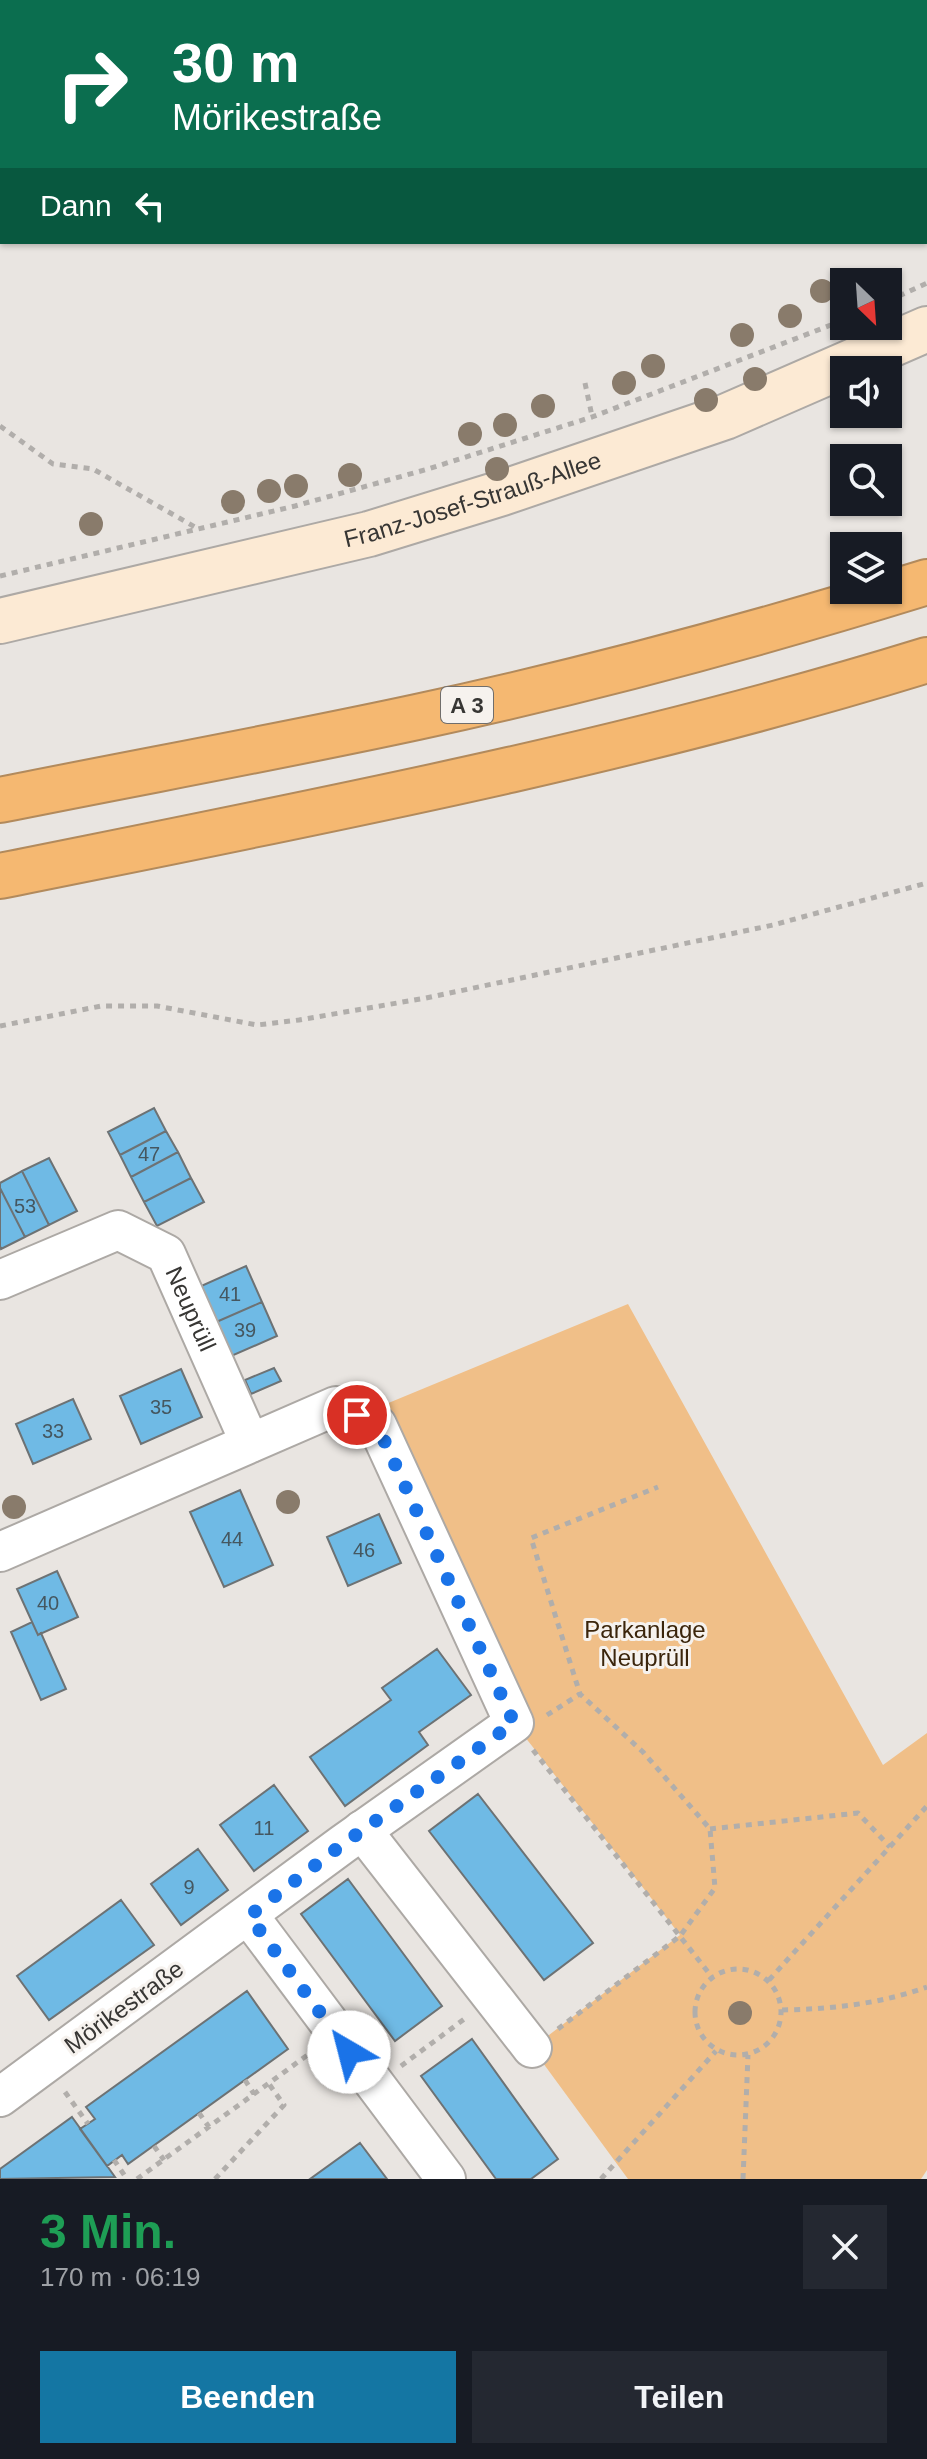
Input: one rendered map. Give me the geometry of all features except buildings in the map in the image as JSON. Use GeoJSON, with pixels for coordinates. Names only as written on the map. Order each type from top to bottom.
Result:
{"type":"FeatureCollection","features":[{"type":"Feature","properties":{"kind":"highway","name":"A 3"},"geometry":{"type":"LineString","coordinates":[[0,800],[416,717],[580,679],[801,621],[927,582]]}},
{"type":"Feature","properties":{"kind":"highway"},"geometry":{"type":"LineString","coordinates":[[0,876],[560,760],[724,718],[927,660]]}},
{"type":"Feature","properties":{"kind":"street","name":"Franz-Josef-Strauß-Allee"},"geometry":{"type":"LineString","coordinates":[[0,621],[369,534],[502,493],[725,417],[927,329]]}},
{"type":"Feature","properties":{"kind":"street","name":"Neuprüll"},"geometry":{"type":"LineString","coordinates":[[0,1280],[118,1230],[166,1254],[250,1443]]}},
{"type":"Feature","properties":{"kind":"street"},"geometry":{"type":"LineString","coordinates":[[0,1552],[336,1406],[377,1425],[514,1723]]}},
{"type":"Feature","properties":{"kind":"street","name":"Mörikestraße"},"geometry":{"type":"LineString","coordinates":[[0,2097],[362,1830],[514,1723]]}},
{"type":"Feature","properties":{"kind":"street"},"geometry":{"type":"LineString","coordinates":[[362,1830],[532,2048]]}},
{"type":"Feature","properties":{"kind":"street"},"geometry":{"type":"LineString","coordinates":[[249,1916],[446,2179]]}},
{"type":"Feature","properties":{"kind":"path"},"geometry":{"type":"LineString","coordinates":[[902,295],[927,283]]}},
{"type":"Feature","properties":{"kind":"path"},"geometry":{"type":"LineString","coordinates":[[0,576],[83,559],[196,528],[295,506],[428,469],[592,417],[830,325]]}},
{"type":"Feature","properties":{"kind":"path"},"geometry":{"type":"LineString","coordinates":[[0,426],[53,464],[93,469],[196,528]]}},
{"type":"Feature","properties":{"kind":"path"},"geometry":{"type":"LineString","coordinates":[[0,1026],[101,1006],[157,1006],[257,1025],[299,1020],[426,998],[773,925],[927,883]]}},
{"type":"Feature","properties":{"kind":"path"},"geometry":{"type":"LineString","coordinates":[[532,2048],[680,1936],[715,1888],[710,1829],[643,1752],[580,1694],[531,1538],[658,1487]]}},
{"type":"Feature","properties":{"kind":"path"},"geometry":{"type":"LineString","coordinates":[[514,1723],[712,1977]]}},
{"type":"Feature","properties":{"kind":"path"},"geometry":{"type":"LineString","coordinates":[[769,1980],[927,1806]]}},
{"type":"Feature","properties":{"kind":"path"},"geometry":{"type":"LineString","coordinates":[[710,1829],[858,1813],[890,1847]]}},
{"type":"Feature","properties":{"kind":"path"},"geometry":{"type":"LineString","coordinates":[[749,1969],[769,1980],[779,1995],[782,2010],[776,2033],[762,2049],[748,2055],[716,2051],[699,2032],[694,2006],[712,1977],[723,1970],[749,1969]]}},
{"type":"Feature","properties":{"kind":"path"},"geometry":{"type":"LineString","coordinates":[[782,2010],[838,2009],[896,1998],[927,1987]]}},
{"type":"Feature","properties":{"kind":"path"},"geometry":{"type":"LineString","coordinates":[[375,2086],[493,1998]]}},
{"type":"Feature","properties":{"kind":"path"},"geometry":{"type":"LineString","coordinates":[[137,2179],[336,2035]]}},
{"type":"Feature","properties":{"kind":"path"},"geometry":{"type":"LineString","coordinates":[[601,2179],[716,2051]]}},
{"type":"Feature","properties":{"kind":"path"},"geometry":{"type":"LineString","coordinates":[[743,2179],[748,2055]]}},
{"type":"Feature","properties":{"kind":"path"},"geometry":{"type":"LineString","coordinates":[[245,2080],[254,2094]]}},
{"type":"Feature","properties":{"kind":"path"},"geometry":{"type":"LineString","coordinates":[[215,2179],[284,2105],[269,2084]]}},
{"type":"Feature","properties":{"kind":"path"},"geometry":{"type":"LineString","coordinates":[[199,2113],[209,2127]]}},
{"type":"Feature","properties":{"kind":"path"},"geometry":{"type":"LineString","coordinates":[[154,2146],[164,2160]]}},
{"type":"Feature","properties":{"kind":"path"},"geometry":{"type":"LineString","coordinates":[[114,2160],[127,2179]]}},
{"type":"Feature","properties":{"kind":"green space","name":"Parkanlage Neuprüll"},"geometry":{"type":"Polygon","coordinates":[[[628,1304],[883,1765],[927,1733],[927,2170],[921,2179],[628,2179],[532,2048],[680,1935],[514,1723],[386,1404],[628,1304]]]}},
{"type":"Feature","properties":{"kind":"route"},"geometry":{"type":"LineString","coordinates":[[349,2052],[249,1916],[343,1844],[514,1723],[377,1425],[357,1415]]}}]}
